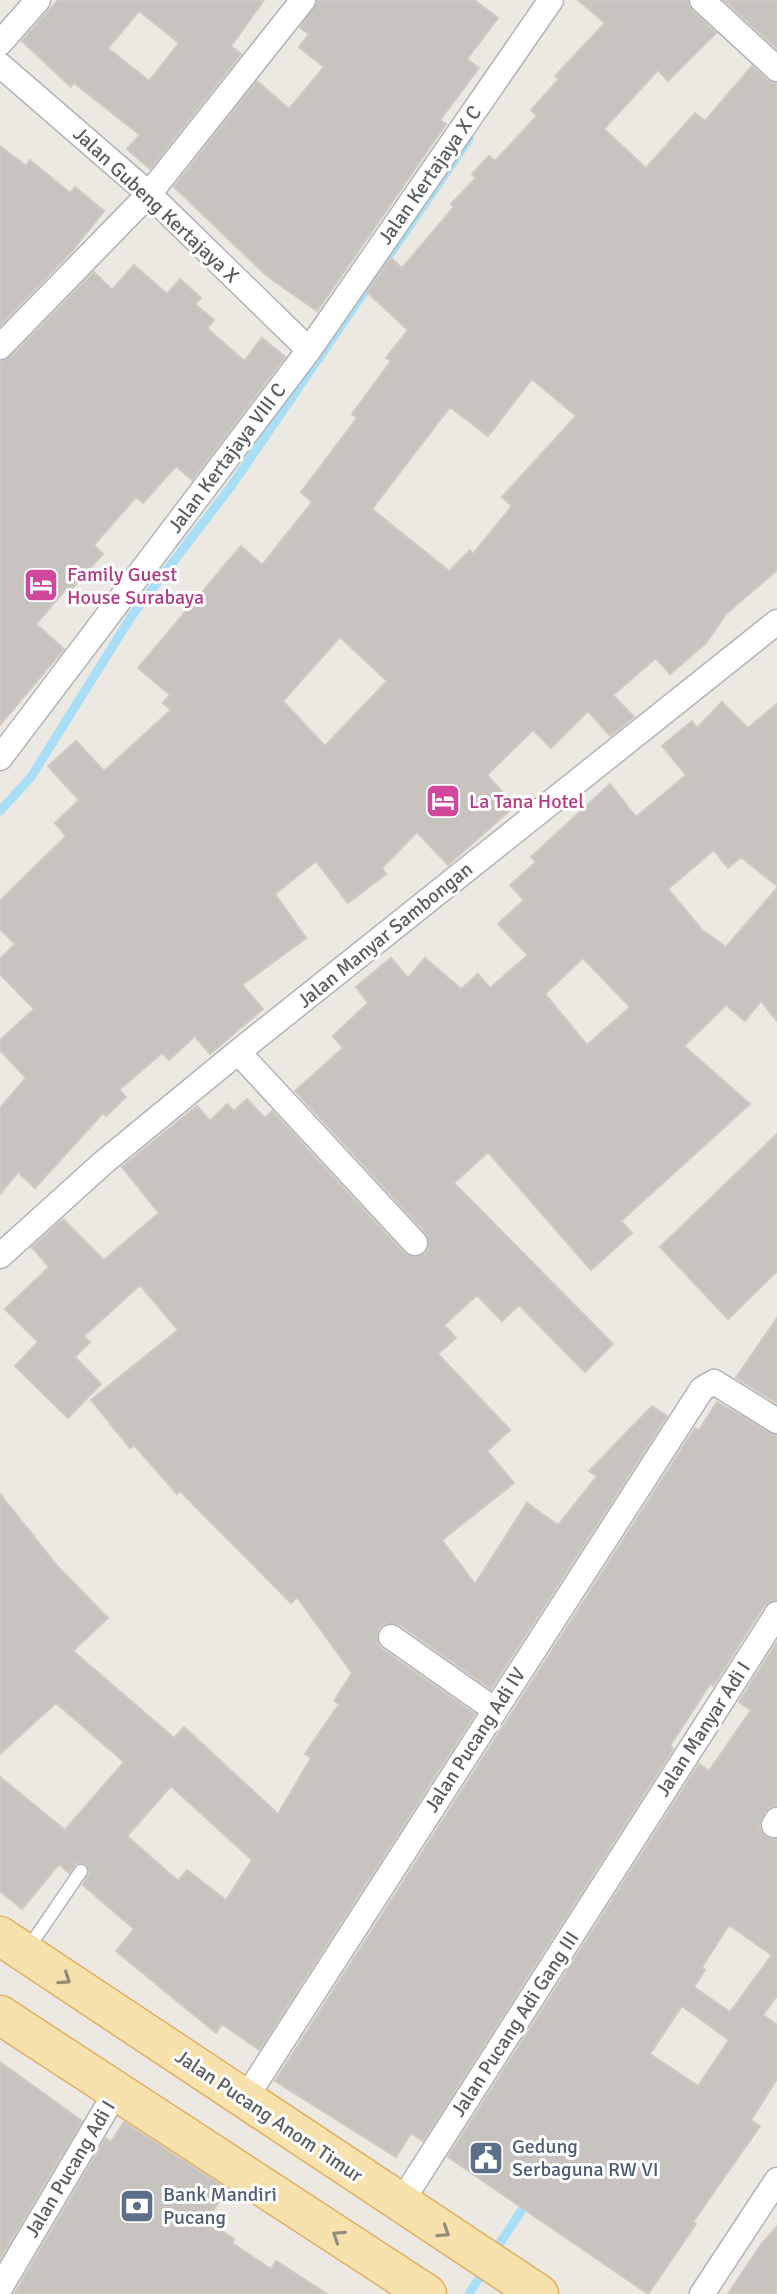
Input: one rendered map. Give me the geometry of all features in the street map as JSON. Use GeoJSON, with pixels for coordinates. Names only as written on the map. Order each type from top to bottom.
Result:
{"type":"FeatureCollection","features":[{"type":"Feature","properties":{"kind":"main road","name":"Jalan Pucang Anom Timur"},"geometry":{"type":"LineString","coordinates":[[13,1944],[539,2294]]}},
{"type":"Feature","properties":{"kind":"main road"},"geometry":{"type":"LineString","coordinates":[[0,2015],[427,2294]]}},
{"type":"Feature","properties":{"kind":"street"},"geometry":{"type":"LineString","coordinates":[[0,43],[38,0]]}},
{"type":"Feature","properties":{"kind":"street"},"geometry":{"type":"LineString","coordinates":[[0,347],[149,194],[303,0]]}},
{"type":"Feature","properties":{"kind":"street","name":"Jalan Kertajaya X C"},"geometry":{"type":"LineString","coordinates":[[309,350],[551,0]]}},
{"type":"Feature","properties":{"kind":"street"},"geometry":{"type":"LineString","coordinates":[[702,0],[777,69]]}},
{"type":"Feature","properties":{"kind":"street","name":"Jalan Gubeng Kertajaya X"},"geometry":{"type":"LineString","coordinates":[[0,65],[149,194],[309,350]]}},
{"type":"Feature","properties":{"kind":"street","name":"Jalan Kertajaya VIII C"},"geometry":{"type":"LineString","coordinates":[[0,758],[309,350]]}},
{"type":"Feature","properties":{"kind":"street","name":"Jalan Manyar Sambongan"},"geometry":{"type":"LineString","coordinates":[[0,1256],[104,1162],[238,1052],[777,622]]}},
{"type":"Feature","properties":{"kind":"street"},"geometry":{"type":"LineString","coordinates":[[238,1052],[415,1243]]}},
{"type":"Feature","properties":{"kind":"street","name":"Jalan Pucang Adi IV"},"geometry":{"type":"LineString","coordinates":[[245,2099],[707,1383],[714,1382],[777,1421]]}},
{"type":"Feature","properties":{"kind":"street","name":"Jalan Manyar Adi I"},"geometry":{"type":"LineString","coordinates":[[630,1844],[777,1614]]}},
{"type":"Feature","properties":{"kind":"street"},"geometry":{"type":"LineString","coordinates":[[391,1637],[495,1710]]}},
{"type":"Feature","properties":{"kind":"street","name":"Jalan Pucang Adi Gang III"},"geometry":{"type":"LineString","coordinates":[[400,2204],[630,1844]]}},
{"type":"Feature","properties":{"kind":"street","name":"Jalan Pucang Adi I"},"geometry":{"type":"LineString","coordinates":[[0,2288],[116,2092]]}},
{"type":"Feature","properties":{"kind":"street"},"geometry":{"type":"LineString","coordinates":[[702,2294],[777,2180]]}},
{"type":"Feature","properties":{"kind":"lane"},"geometry":{"type":"LineString","coordinates":[[13,1944],[81,1871]]}},
{"type":"Feature","properties":{"kind":"building"},"geometry":{"type":"Polygon","coordinates":[[[58,0],[264,0],[231,46],[241,54],[150,169],[127,149],[140,135],[74,83],[71,87],[22,41],[58,0]],[[139,11],[108,48],[149,81],[179,43],[139,11]]]}},
{"type":"Feature","properties":{"kind":"building"},"geometry":{"type":"Polygon","coordinates":[[[318,0],[474,0],[498,18],[467,59],[479,68],[440,120],[446,124],[317,311],[267,276],[174,187],[257,81],[289,109],[324,67],[299,47],[309,34],[300,28],[318,0]]]}},
{"type":"Feature","properties":{"kind":"building"},"geometry":{"type":"Polygon","coordinates":[[[578,0],[687,0],[692,11],[716,33],[668,81],[658,70],[604,129],[646,168],[695,113],[705,121],[752,66],[767,80],[777,84],[777,570],[726,614],[706,643],[670,674],[656,658],[613,695],[634,717],[610,736],[588,711],[551,748],[533,730],[487,775],[515,806],[448,865],[417,832],[382,868],[386,874],[348,903],[316,861],[275,894],[306,938],[242,985],[263,1009],[210,1054],[195,1036],[169,1060],[162,1053],[119,1090],[126,1097],[106,1116],[103,1113],[35,1188],[18,1172],[0,1194],[0,1108],[26,1078],[0,1050],[0,1040],[34,1009],[0,974],[0,959],[15,944],[0,929],[0,901],[66,836],[55,823],[79,800],[48,766],[76,741],[104,771],[171,710],[163,703],[170,695],[138,668],[241,546],[262,565],[312,502],[301,492],[357,418],[352,414],[391,361],[386,358],[408,330],[367,292],[391,258],[402,268],[454,207],[451,204],[476,178],[472,174],[489,156],[495,161],[537,116],[531,110],[559,79],[555,76],[605,23],[578,0]],[[532,379],[488,436],[450,407],[372,509],[449,571],[470,550],[473,554],[512,506],[502,497],[576,416],[532,379]],[[340,637],[283,701],[325,746],[387,681],[340,637]]]}},
{"type":"Feature","properties":{"kind":"building"},"geometry":{"type":"Polygon","coordinates":[[[724,0],[777,0],[777,49],[724,0]]]}},
{"type":"Feature","properties":{"kind":"building"},"geometry":{"type":"Polygon","coordinates":[[[0,146],[26,166],[30,160],[70,193],[75,187],[104,211],[72,251],[0,326],[0,146]]]}},
{"type":"Feature","properties":{"kind":"building"},"geometry":{"type":"Polygon","coordinates":[[[134,265],[167,294],[180,279],[201,298],[195,304],[214,320],[207,328],[244,361],[262,338],[285,357],[192,480],[176,466],[143,503],[136,497],[94,545],[103,554],[69,592],[66,589],[36,624],[64,649],[0,725],[0,362],[11,357],[94,272],[112,290],[134,265]]]}},
{"type":"Feature","properties":{"kind":"building"},"geometry":{"type":"Polygon","coordinates":[[[722,702],[748,728],[777,704],[777,886],[741,857],[728,868],[714,850],[668,889],[702,930],[726,947],[777,888],[777,1021],[761,1001],[745,1021],[726,1005],[684,1046],[750,1104],[621,1221],[632,1233],[591,1270],[488,1152],[454,1183],[613,1344],[585,1372],[519,1305],[502,1321],[477,1295],[444,1325],[456,1338],[438,1354],[510,1430],[487,1451],[514,1483],[442,1540],[475,1584],[527,1503],[558,1525],[597,1476],[589,1471],[652,1406],[667,1416],[491,1689],[400,1625],[385,1623],[378,1629],[377,1643],[382,1649],[475,1714],[259,2050],[222,2024],[216,2033],[116,1951],[134,1929],[83,1885],[90,1872],[85,1863],[76,1863],[69,1873],[59,1864],[22,1909],[0,1891],[0,1777],[65,1830],[124,1762],[56,1703],[0,1754],[0,1494],[59,1568],[108,1618],[73,1651],[174,1738],[184,1727],[278,1814],[311,1758],[305,1754],[339,1704],[334,1701],[352,1673],[297,1597],[291,1603],[180,1491],[177,1494],[134,1445],[130,1448],[91,1400],[178,1330],[140,1285],[84,1336],[90,1342],[75,1357],[101,1384],[68,1418],[15,1366],[38,1342],[5,1309],[49,1267],[32,1247],[63,1219],[104,1260],[159,1213],[122,1167],[197,1106],[210,1121],[227,1104],[234,1111],[247,1099],[265,1118],[272,1111],[404,1253],[411,1257],[425,1254],[429,1247],[426,1233],[295,1091],[343,1048],[333,1036],[368,1003],[356,987],[391,958],[408,978],[425,958],[461,989],[478,974],[490,988],[528,955],[498,924],[524,900],[510,885],[536,862],[531,857],[610,784],[636,817],[686,775],[662,746],[692,721],[697,728],[722,702]],[[583,958],[545,994],[587,1045],[630,1007],[583,958]],[[171,1786],[127,1836],[178,1881],[187,1870],[226,1900],[252,1860],[171,1786]]]}},
{"type":"Feature","properties":{"kind":"building"},"geometry":{"type":"Polygon","coordinates":[[[777,1134],[777,1271],[728,1319],[660,1247],[777,1134]]]}},
{"type":"Feature","properties":{"kind":"building"},"geometry":{"type":"Polygon","coordinates":[[[777,1318],[777,1403],[736,1378],[777,1318]]]}},
{"type":"Feature","properties":{"kind":"building"},"geometry":{"type":"Polygon","coordinates":[[[717,1402],[777,1436],[777,1599],[764,1606],[713,1686],[710,1684],[670,1746],[673,1749],[423,2141],[411,2133],[396,2157],[275,2081],[695,1428],[699,1430],[717,1402]]]}},
{"type":"Feature","properties":{"kind":"building"},"geometry":{"type":"Polygon","coordinates":[[[777,1642],[777,1805],[765,1812],[759,1826],[766,1837],[777,1839],[777,1996],[763,2015],[777,2025],[777,2079],[751,2120],[760,2126],[693,2222],[696,2224],[648,2294],[448,2157],[699,1764],[709,1771],[751,1710],[739,1702],[777,1642]],[[729,1925],[702,1967],[705,1970],[694,1987],[730,2012],[772,1955],[729,1925]],[[682,2006],[650,2054],[698,2086],[729,2040],[682,2006]]]}},
{"type":"Feature","properties":{"kind":"building"},"geometry":{"type":"Polygon","coordinates":[[[0,2062],[82,2121],[0,2259],[0,2062]]]}},
{"type":"Feature","properties":{"kind":"building"},"geometry":{"type":"Polygon","coordinates":[[[124,2122],[227,2189],[207,2221],[234,2239],[232,2243],[271,2269],[276,2261],[327,2294],[14,2294],[106,2138],[111,2142],[124,2122]]]}},
{"type":"Feature","properties":{"kind":"building"},"geometry":{"type":"Polygon","coordinates":[[[777,2226],[777,2294],[728,2294],[760,2246],[777,2226]]]}},
{"type":"Feature","properties":{"kind":"waterway"},"geometry":{"type":"LineString","coordinates":[[0,811],[31,777],[131,617],[232,485],[469,139]]}},
{"type":"Feature","properties":{"kind":"waterway"},"geometry":{"type":"LineString","coordinates":[[493,2254],[529,2199]]}},
{"type":"Feature","properties":{"kind":"waterway"},"geometry":{"type":"LineString","coordinates":[[469,2294],[484,2270]]}},
{"type":"Feature","properties":{"kind":"place","name":"Family Guest House Surabaya"},"geometry":{"type":"Point","coordinates":[41,585]}},
{"type":"Feature","properties":{"kind":"place","name":"La Tana Hotel"},"geometry":{"type":"Point","coordinates":[443,801]}},
{"type":"Feature","properties":{"kind":"place","name":"Gedung Serbaguna RW VI"},"geometry":{"type":"Point","coordinates":[486,2158]}},
{"type":"Feature","properties":{"kind":"place","name":"Bank Mandiri Pucang"},"geometry":{"type":"Point","coordinates":[137,2206]}}]}
